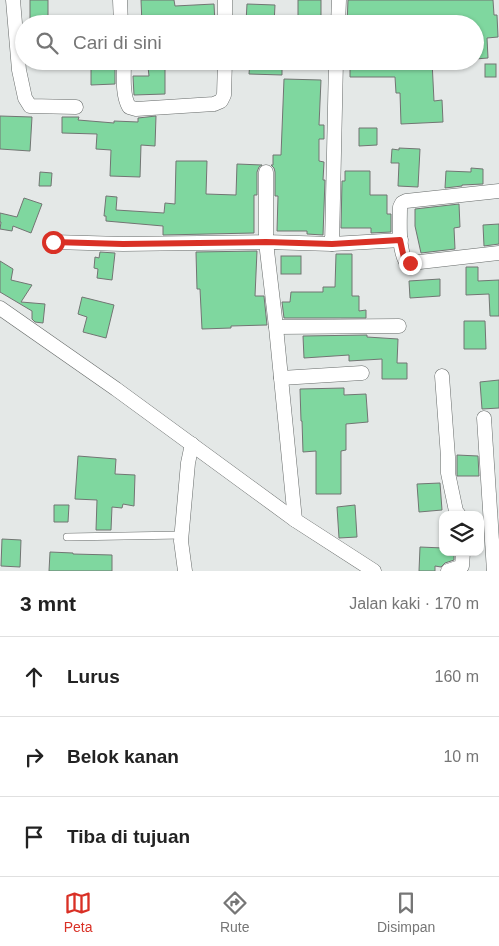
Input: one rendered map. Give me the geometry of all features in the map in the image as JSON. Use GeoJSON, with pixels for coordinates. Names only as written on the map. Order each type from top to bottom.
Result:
{"type":"FeatureCollection","features":[{"type":"Feature","properties":{"kind":"street"},"geometry":{"type":"LineString","coordinates":[[13,0],[15,23]]}},
{"type":"Feature","properties":{"kind":"street"},"geometry":{"type":"LineString","coordinates":[[120,0],[121,15]]}},
{"type":"Feature","properties":{"kind":"street"},"geometry":{"type":"LineString","coordinates":[[225,0],[225,15]]}},
{"type":"Feature","properties":{"kind":"street"},"geometry":{"type":"LineString","coordinates":[[338,15],[339,0]]}},
{"type":"Feature","properties":{"kind":"street"},"geometry":{"type":"LineString","coordinates":[[19,70],[26,102],[30,106],[76,107]]}},
{"type":"Feature","properties":{"kind":"street"},"geometry":{"type":"LineString","coordinates":[[124,70],[125,95],[129,107],[136,109],[214,104],[221,101],[224,95],[224,70]]}},
{"type":"Feature","properties":{"kind":"street"},"geometry":{"type":"LineString","coordinates":[[332,244],[336,70]]}},
{"type":"Feature","properties":{"kind":"street"},"geometry":{"type":"LineString","coordinates":[[266,172],[266,242],[295,520]]}},
{"type":"Feature","properties":{"kind":"street"},"geometry":{"type":"LineString","coordinates":[[499,192],[403,201],[400,207],[400,240],[406,262],[499,253]]}},
{"type":"Feature","properties":{"kind":"street"},"geometry":{"type":"LineString","coordinates":[[53,242],[123,244],[266,242],[332,244],[400,240]]}},
{"type":"Feature","properties":{"kind":"street"},"geometry":{"type":"LineString","coordinates":[[0,308],[116,389],[295,520],[374,571]]}},
{"type":"Feature","properties":{"kind":"street"},"geometry":{"type":"LineString","coordinates":[[276,327],[399,326]]}},
{"type":"Feature","properties":{"kind":"street"},"geometry":{"type":"LineString","coordinates":[[281,378],[362,373]]}},
{"type":"Feature","properties":{"kind":"street"},"geometry":{"type":"LineString","coordinates":[[442,376],[448,473],[456,511]]}},
{"type":"Feature","properties":{"kind":"street"},"geometry":{"type":"LineString","coordinates":[[484,418],[494,571]]}},
{"type":"Feature","properties":{"kind":"street"},"geometry":{"type":"LineString","coordinates":[[185,571],[181,541],[188,463],[192,444]]}},
{"type":"Feature","properties":{"kind":"street"},"geometry":{"type":"LineString","coordinates":[[448,571],[462,566],[463,556]]}},
{"type":"Feature","properties":{"kind":"lane"},"geometry":{"type":"LineString","coordinates":[[67,537],[182,535]]}},
{"type":"Feature","properties":{"kind":"building"},"geometry":{"type":"Polygon","coordinates":[[[30,0],[48,0],[48,15],[30,15],[30,0]]]}},
{"type":"Feature","properties":{"kind":"building"},"geometry":{"type":"Polygon","coordinates":[[[141,0],[174,0],[175,6],[214,4],[215,15],[142,15],[141,0]]]}},
{"type":"Feature","properties":{"kind":"building"},"geometry":{"type":"Polygon","coordinates":[[[298,0],[321,0],[321,15],[298,15],[298,0]]]}},
{"type":"Feature","properties":{"kind":"building"},"geometry":{"type":"Polygon","coordinates":[[[348,0],[493,0],[494,15],[497,15],[498,37],[487,38],[488,58],[484,58],[484,15],[347,15],[348,0]]]}},
{"type":"Feature","properties":{"kind":"building"},"geometry":{"type":"Polygon","coordinates":[[[247,4],[275,5],[274,15],[246,15],[247,4]]]}},
{"type":"Feature","properties":{"kind":"building"},"geometry":{"type":"Polygon","coordinates":[[[485,64],[496,64],[496,77],[485,77],[485,64]]]}},
{"type":"Feature","properties":{"kind":"building"},"geometry":{"type":"Polygon","coordinates":[[[91,70],[115,70],[115,84],[91,85],[91,70]]]}},
{"type":"Feature","properties":{"kind":"building"},"geometry":{"type":"Polygon","coordinates":[[[148,70],[165,70],[165,94],[134,95],[133,76],[149,76],[148,70]]]}},
{"type":"Feature","properties":{"kind":"building"},"geometry":{"type":"Polygon","coordinates":[[[249,70],[282,70],[282,75],[249,74],[249,70]]]}},
{"type":"Feature","properties":{"kind":"building"},"geometry":{"type":"Polygon","coordinates":[[[350,70],[432,70],[434,101],[442,100],[443,122],[401,124],[400,93],[396,93],[395,77],[350,77],[350,70]]]}},
{"type":"Feature","properties":{"kind":"building"},"geometry":{"type":"Polygon","coordinates":[[[284,79],[321,80],[319,125],[324,125],[324,139],[319,139],[319,161],[324,162],[323,180],[325,180],[323,235],[307,234],[307,231],[277,231],[278,196],[275,196],[275,172],[271,165],[273,165],[273,155],[281,155],[284,79]]]}},
{"type":"Feature","properties":{"kind":"building"},"geometry":{"type":"Polygon","coordinates":[[[0,116],[32,117],[30,151],[0,149],[0,116]]]}},
{"type":"Feature","properties":{"kind":"building"},"geometry":{"type":"Polygon","coordinates":[[[156,116],[155,146],[141,145],[140,177],[110,176],[111,150],[96,149],[97,134],[62,133],[62,117],[79,117],[78,120],[114,123],[114,121],[138,122],[138,118],[156,116]]]}},
{"type":"Feature","properties":{"kind":"building"},"geometry":{"type":"Polygon","coordinates":[[[359,128],[377,128],[377,145],[359,146],[359,128]]]}},
{"type":"Feature","properties":{"kind":"building"},"geometry":{"type":"Polygon","coordinates":[[[399,148],[420,149],[418,187],[398,186],[399,163],[391,163],[392,149],[399,150],[399,148]]]}},
{"type":"Feature","properties":{"kind":"building"},"geometry":{"type":"Polygon","coordinates":[[[176,161],[207,161],[206,194],[236,195],[237,164],[262,165],[257,172],[257,195],[254,195],[254,233],[163,235],[163,226],[106,221],[106,216],[104,216],[106,196],[117,197],[116,210],[164,213],[165,203],[175,204],[176,161]]]}},
{"type":"Feature","properties":{"kind":"building"},"geometry":{"type":"Polygon","coordinates":[[[471,168],[483,169],[483,184],[445,188],[446,171],[471,172],[471,168]]]}},
{"type":"Feature","properties":{"kind":"building"},"geometry":{"type":"Polygon","coordinates":[[[345,171],[370,171],[370,195],[387,195],[387,214],[391,214],[391,232],[371,233],[371,228],[341,228],[342,181],[345,181],[345,171]]]}},
{"type":"Feature","properties":{"kind":"building"},"geometry":{"type":"Polygon","coordinates":[[[40,172],[52,173],[51,186],[39,186],[40,172]]]}},
{"type":"Feature","properties":{"kind":"building"},"geometry":{"type":"Polygon","coordinates":[[[24,198],[42,204],[31,233],[13,226],[12,231],[0,229],[0,213],[17,217],[24,198]]]}},
{"type":"Feature","properties":{"kind":"building"},"geometry":{"type":"Polygon","coordinates":[[[459,204],[460,227],[454,228],[455,249],[421,253],[415,226],[415,209],[459,204]]]}},
{"type":"Feature","properties":{"kind":"building"},"geometry":{"type":"Polygon","coordinates":[[[499,224],[499,244],[484,246],[483,225],[499,224]]]}},
{"type":"Feature","properties":{"kind":"building"},"geometry":{"type":"Polygon","coordinates":[[[257,251],[255,296],[264,296],[267,325],[202,329],[200,289],[197,289],[196,252],[257,251]]]}},
{"type":"Feature","properties":{"kind":"building"},"geometry":{"type":"Polygon","coordinates":[[[100,252],[115,253],[112,280],[97,278],[98,269],[94,268],[95,257],[99,258],[100,252]]]}},
{"type":"Feature","properties":{"kind":"building"},"geometry":{"type":"Polygon","coordinates":[[[336,254],[352,254],[352,296],[359,296],[359,311],[366,310],[366,318],[284,318],[282,302],[290,302],[291,292],[323,292],[323,287],[335,287],[336,254]]]}},
{"type":"Feature","properties":{"kind":"building"},"geometry":{"type":"Polygon","coordinates":[[[281,256],[301,256],[301,274],[281,274],[281,256]]]}},
{"type":"Feature","properties":{"kind":"building"},"geometry":{"type":"Polygon","coordinates":[[[0,261],[13,269],[11,280],[32,285],[21,302],[45,304],[43,323],[35,322],[32,319],[32,311],[0,292],[0,261]]]}},
{"type":"Feature","properties":{"kind":"building"},"geometry":{"type":"Polygon","coordinates":[[[466,267],[478,267],[478,281],[499,280],[499,316],[490,316],[489,294],[466,295],[466,267]]]}},
{"type":"Feature","properties":{"kind":"building"},"geometry":{"type":"Polygon","coordinates":[[[440,279],[440,296],[410,298],[409,281],[440,279]]]}},
{"type":"Feature","properties":{"kind":"building"},"geometry":{"type":"Polygon","coordinates":[[[82,297],[114,305],[106,338],[83,332],[87,317],[78,314],[82,297]]]}},
{"type":"Feature","properties":{"kind":"building"},"geometry":{"type":"Polygon","coordinates":[[[464,321],[485,321],[486,349],[464,349],[464,321]]]}},
{"type":"Feature","properties":{"kind":"building"},"geometry":{"type":"Polygon","coordinates":[[[367,335],[367,337],[398,339],[397,363],[407,363],[407,379],[382,379],[382,359],[349,361],[349,355],[304,358],[303,336],[367,335]]]}},
{"type":"Feature","properties":{"kind":"building"},"geometry":{"type":"Polygon","coordinates":[[[499,380],[499,408],[482,409],[480,382],[499,380]]]}},
{"type":"Feature","properties":{"kind":"building"},"geometry":{"type":"Polygon","coordinates":[[[344,388],[344,395],[366,394],[368,422],[346,424],[346,450],[341,451],[341,494],[316,494],[316,451],[303,452],[300,389],[344,388]]]}},
{"type":"Feature","properties":{"kind":"building"},"geometry":{"type":"Polygon","coordinates":[[[457,455],[478,456],[479,476],[457,476],[457,455]]]}},
{"type":"Feature","properties":{"kind":"building"},"geometry":{"type":"Polygon","coordinates":[[[78,456],[116,459],[115,474],[135,475],[134,506],[123,504],[122,508],[112,507],[111,530],[96,530],[97,500],[75,499],[78,456]]]}},
{"type":"Feature","properties":{"kind":"building"},"geometry":{"type":"Polygon","coordinates":[[[440,483],[442,510],[419,512],[417,484],[440,483]]]}},
{"type":"Feature","properties":{"kind":"building"},"geometry":{"type":"Polygon","coordinates":[[[54,505],[69,505],[68,522],[54,522],[54,505]]]}},
{"type":"Feature","properties":{"kind":"building"},"geometry":{"type":"Polygon","coordinates":[[[355,505],[357,537],[339,538],[337,507],[355,505]]]}},
{"type":"Feature","properties":{"kind":"building"},"geometry":{"type":"Polygon","coordinates":[[[2,539],[21,540],[20,567],[1,566],[2,539]]]}},
{"type":"Feature","properties":{"kind":"building"},"geometry":{"type":"Polygon","coordinates":[[[420,547],[439,548],[439,556],[454,556],[454,560],[445,563],[441,567],[435,566],[435,571],[419,571],[420,547]]]}},
{"type":"Feature","properties":{"kind":"building"},"geometry":{"type":"Polygon","coordinates":[[[50,552],[112,555],[112,571],[49,571],[50,552]]]}},
{"type":"Feature","properties":{"kind":"route"},"geometry":{"type":"LineString","coordinates":[[53,242],[123,244],[266,242],[332,244],[400,240],[404,258],[406,262],[410,263]]}}]}
